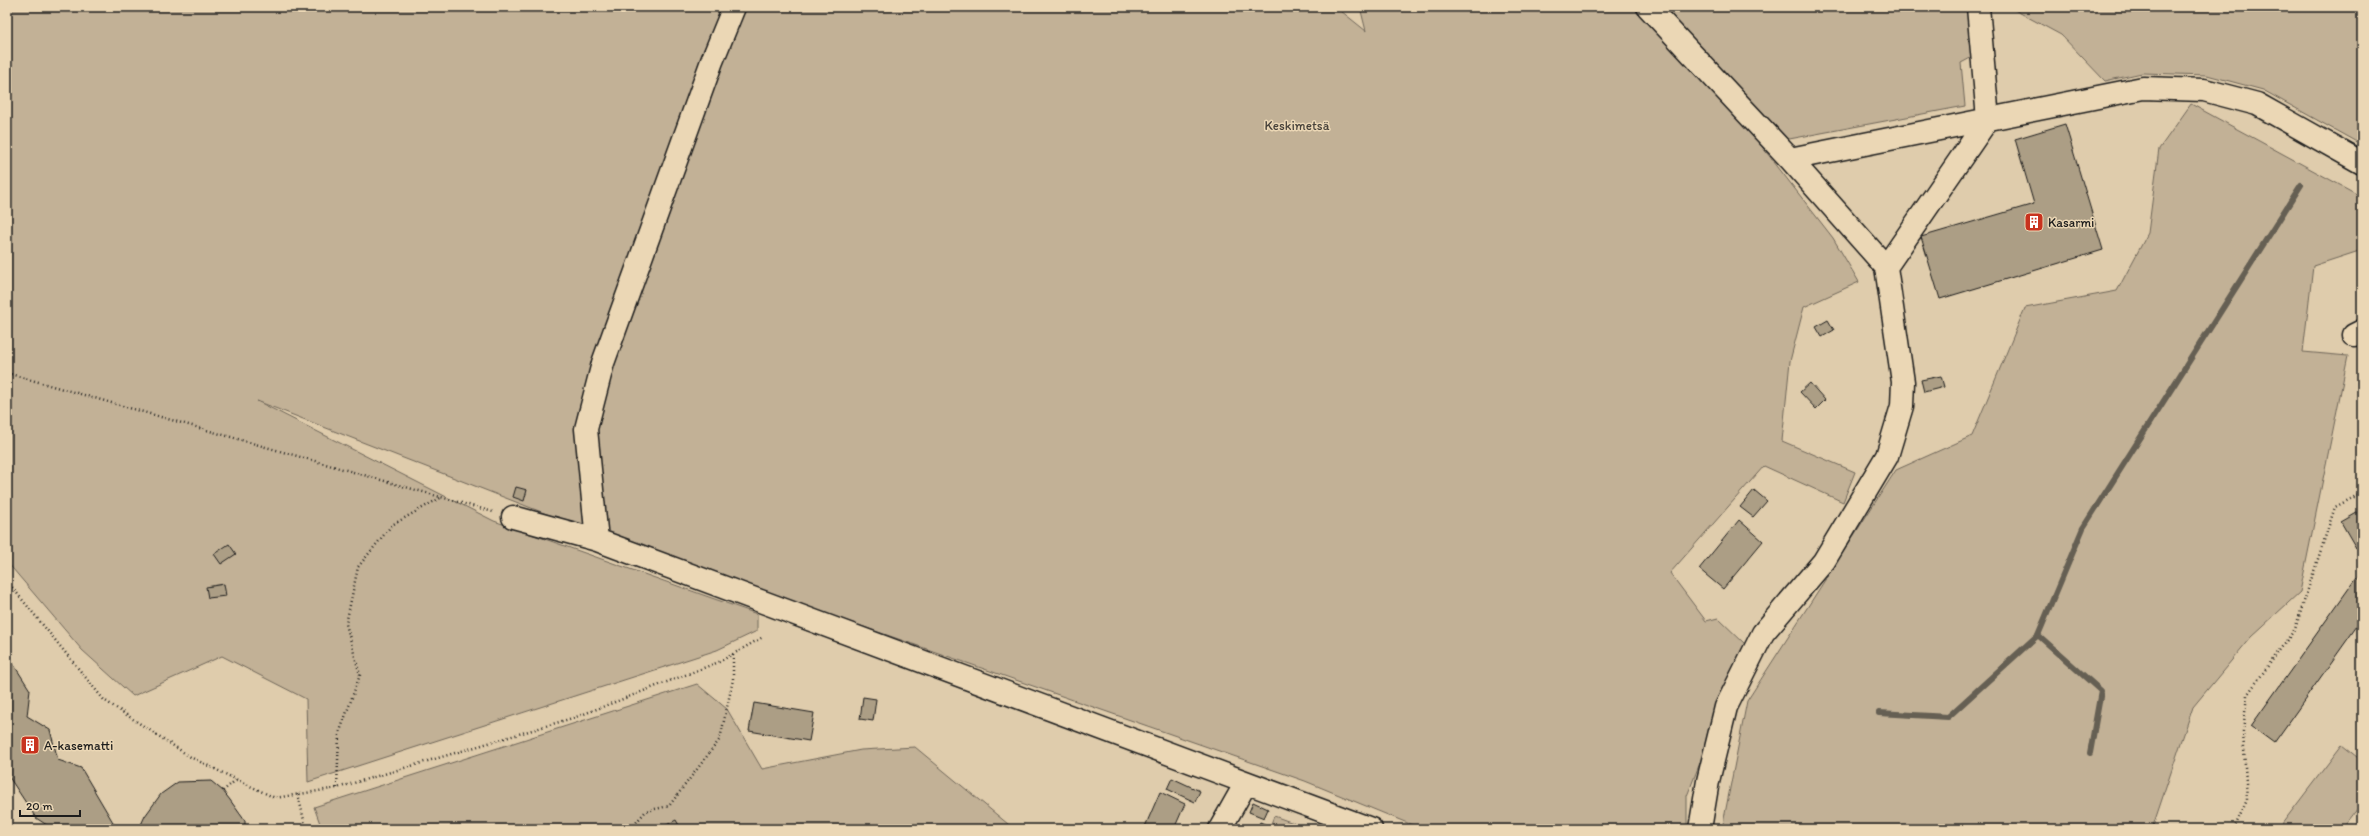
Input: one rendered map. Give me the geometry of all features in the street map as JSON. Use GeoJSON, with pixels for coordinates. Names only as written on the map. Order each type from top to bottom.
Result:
{"type":"FeatureCollection","features":[{"type":"Feature","properties":{"kind":"lane"},"geometry":{"type":"LineString","coordinates":[[597,540],[586,429],[604,363],[712,61],[734,7]]}},
{"type":"Feature","properties":{"kind":"lane"},"geometry":{"type":"LineString","coordinates":[[1648,7],[1790,159],[1886,267],[1903,382],[1902,406],[1887,456],[1824,561],[1763,633],[1726,707],[1708,780],[1700,829]]}},
{"type":"Feature","properties":{"kind":"lane"},"geometry":{"type":"LineString","coordinates":[[1886,267],[1988,119],[1978,7]]}},
{"type":"Feature","properties":{"kind":"lane"},"geometry":{"type":"LineString","coordinates":[[1790,159],[2143,88],[2204,90],[2257,104],[2362,162]]}},
{"type":"Feature","properties":{"kind":"lane"},"geometry":{"type":"LineString","coordinates":[[513,517],[597,540],[1371,829]]}},
{"type":"Feature","properties":{"kind":"lane"},"geometry":{"type":"LineString","coordinates":[[1220,829],[1246,783]]}},
{"type":"Feature","properties":{"kind":"path"},"geometry":{"type":"LineString","coordinates":[[7,373],[513,517]]}},
{"type":"Feature","properties":{"kind":"path"},"geometry":{"type":"LineString","coordinates":[[2234,829],[2247,800],[2243,731],[2247,695],[2295,629],[2336,507],[2362,493]]}},
{"type":"Feature","properties":{"kind":"path"},"geometry":{"type":"LineString","coordinates":[[337,788],[339,734],[360,675],[346,624],[358,567],[392,525],[442,497]]}},
{"type":"Feature","properties":{"kind":"path"},"geometry":{"type":"LineString","coordinates":[[7,581],[104,700],[192,758],[275,798],[337,788],[576,717],[719,662],[763,637]]}},
{"type":"Feature","properties":{"kind":"path"},"geometry":{"type":"LineString","coordinates":[[633,829],[632,826],[646,811],[669,806],[720,739],[733,680],[733,654]]}},
{"type":"Feature","properties":{"kind":"path"},"geometry":{"type":"LineString","coordinates":[[223,791],[237,779]]}},
{"type":"Feature","properties":{"kind":"path"},"geometry":{"type":"LineString","coordinates":[[298,794],[306,829]]}},
{"type":"Feature","properties":{"kind":"green space"},"geometry":{"type":"Polygon","coordinates":[[[7,7],[727,7],[583,424],[588,519],[580,527],[257,401],[494,521],[757,614],[757,631],[717,650],[308,782],[306,699],[222,656],[133,696],[82,650],[7,562],[7,7]]]}},
{"type":"Feature","properties":{"kind":"green space","name":"Keskimetsä"},"geometry":{"type":"Polygon","coordinates":[[[745,7],[1336,7],[1366,31],[1360,7],[1634,7],[1760,144],[1833,238],[1859,282],[1804,307],[1790,361],[1782,441],[1855,472],[1843,502],[1764,466],[1670,573],[1706,621],[1718,618],[1746,645],[1687,796],[1687,829],[1422,829],[1305,781],[609,538],[602,529],[590,426],[683,164],[745,7]]]}},
{"type":"Feature","properties":{"kind":"green space"},"geometry":{"type":"Polygon","coordinates":[[[1663,7],[1970,7],[1978,54],[1961,63],[1965,106],[1784,140],[1663,7]]]}},
{"type":"Feature","properties":{"kind":"green space"},"geometry":{"type":"Polygon","coordinates":[[[2009,7],[2362,7],[2362,145],[2263,90],[2207,75],[2142,73],[2105,81],[2061,35],[2009,7]]]}},
{"type":"Feature","properties":{"kind":"green space"},"geometry":{"type":"Polygon","coordinates":[[[2191,104],[2362,197],[2362,250],[2313,266],[2303,352],[2348,356],[2300,592],[2251,637],[2193,707],[2152,829],[1722,829],[1747,701],[1896,470],[1972,436],[2025,308],[2117,291],[2148,233],[2159,149],[2191,104]]]}},
{"type":"Feature","properties":{"kind":"green space"},"geometry":{"type":"Polygon","coordinates":[[[697,684],[727,709],[762,769],[861,750],[915,747],[1014,829],[322,829],[314,807],[697,684]]]}},
{"type":"Feature","properties":{"kind":"green space"},"geometry":{"type":"Polygon","coordinates":[[[2342,745],[2362,761],[2362,802],[2341,829],[2278,829],[2342,745]]]}},
{"type":"Feature","properties":{"kind":"green space"},"geometry":{"type":"Polygon","coordinates":[[[1274,816],[1310,829],[1269,829],[1274,816]]]}},
{"type":"Feature","properties":{"kind":"building","name":"Kasarmi"},"geometry":{"type":"Polygon","coordinates":[[[2065,124],[2103,250],[1940,299],[1921,237],[2034,204],[2015,139],[2065,124]]]}},
{"type":"Feature","properties":{"kind":"building"},"geometry":{"type":"Polygon","coordinates":[[[1828,320],[1834,330],[1822,337],[1816,327],[1828,320]]]}},
{"type":"Feature","properties":{"kind":"building"},"geometry":{"type":"Polygon","coordinates":[[[1941,376],[1944,387],[1924,392],[1921,380],[1941,376]]]}},
{"type":"Feature","properties":{"kind":"building"},"geometry":{"type":"Polygon","coordinates":[[[1810,383],[1825,400],[1816,409],[1800,392],[1810,383]]]}},
{"type":"Feature","properties":{"kind":"building"},"geometry":{"type":"Polygon","coordinates":[[[516,487],[527,490],[524,501],[513,497],[516,487]]]}},
{"type":"Feature","properties":{"kind":"building"},"geometry":{"type":"Polygon","coordinates":[[[1754,490],[1767,501],[1753,517],[1740,507],[1754,490]]]}},
{"type":"Feature","properties":{"kind":"building"},"geometry":{"type":"Polygon","coordinates":[[[2362,510],[2362,544],[2356,548],[2341,522],[2362,510]]]}},
{"type":"Feature","properties":{"kind":"building"},"geometry":{"type":"Polygon","coordinates":[[[1739,520],[1763,541],[1723,589],[1699,569],[1739,520]]]}},
{"type":"Feature","properties":{"kind":"building"},"geometry":{"type":"Polygon","coordinates":[[[229,544],[236,554],[221,564],[214,554],[229,544]]]}},
{"type":"Feature","properties":{"kind":"building"},"geometry":{"type":"Polygon","coordinates":[[[2357,577],[2362,580],[2362,619],[2274,743],[2251,726],[2357,577]]]}},
{"type":"Feature","properties":{"kind":"building"},"geometry":{"type":"Polygon","coordinates":[[[224,584],[226,596],[208,598],[206,587],[224,584]]]}},
{"type":"Feature","properties":{"kind":"building","name":"A-kasematti"},"geometry":{"type":"Polygon","coordinates":[[[7,654],[30,690],[27,716],[50,730],[58,760],[81,768],[117,829],[53,829],[36,818],[7,774],[7,654]]]}},
{"type":"Feature","properties":{"kind":"building"},"geometry":{"type":"Polygon","coordinates":[[[863,697],[876,699],[873,721],[860,719],[863,697]]]}},
{"type":"Feature","properties":{"kind":"building"},"geometry":{"type":"Polygon","coordinates":[[[754,703],[814,713],[809,741],[749,731],[754,703]]]}},
{"type":"Feature","properties":{"kind":"building"},"geometry":{"type":"Polygon","coordinates":[[[1172,778],[1200,791],[1195,802],[1167,789],[1172,778]]]}},
{"type":"Feature","properties":{"kind":"building"},"geometry":{"type":"Polygon","coordinates":[[[211,781],[223,791],[245,821],[245,829],[139,829],[145,816],[161,794],[178,782],[211,781]]]}},
{"type":"Feature","properties":{"kind":"building"},"geometry":{"type":"Polygon","coordinates":[[[1160,792],[1185,804],[1174,829],[1144,829],[1160,792]]]}},
{"type":"Feature","properties":{"kind":"building"},"geometry":{"type":"Polygon","coordinates":[[[1253,802],[1268,809],[1264,818],[1249,812],[1253,802]]]}},
{"type":"Feature","properties":{"kind":"building"},"geometry":{"type":"Polygon","coordinates":[[[676,820],[681,829],[659,829],[676,820]]]}},
{"type":"Feature","properties":{"kind":"building"},"geometry":{"type":"Polygon","coordinates":[[[1260,822],[1269,826],[1268,829],[1257,829],[1260,822]]]}},
{"type":"Feature","properties":{"kind":"waterway"},"geometry":{"type":"LineString","coordinates":[[1879,713],[1948,717],[2038,635],[2083,528],[2301,185]]}},
{"type":"Feature","properties":{"kind":"waterway"},"geometry":{"type":"LineString","coordinates":[[2038,635],[2101,691],[2090,753]]}},
{"type":"Feature","properties":{"kind":"place","name":"Kasarmi"},"geometry":{"type":"Point","coordinates":[2034,222]}},
{"type":"Feature","properties":{"kind":"place","name":"A-kasematti"},"geometry":{"type":"Point","coordinates":[30,745]}}]}
